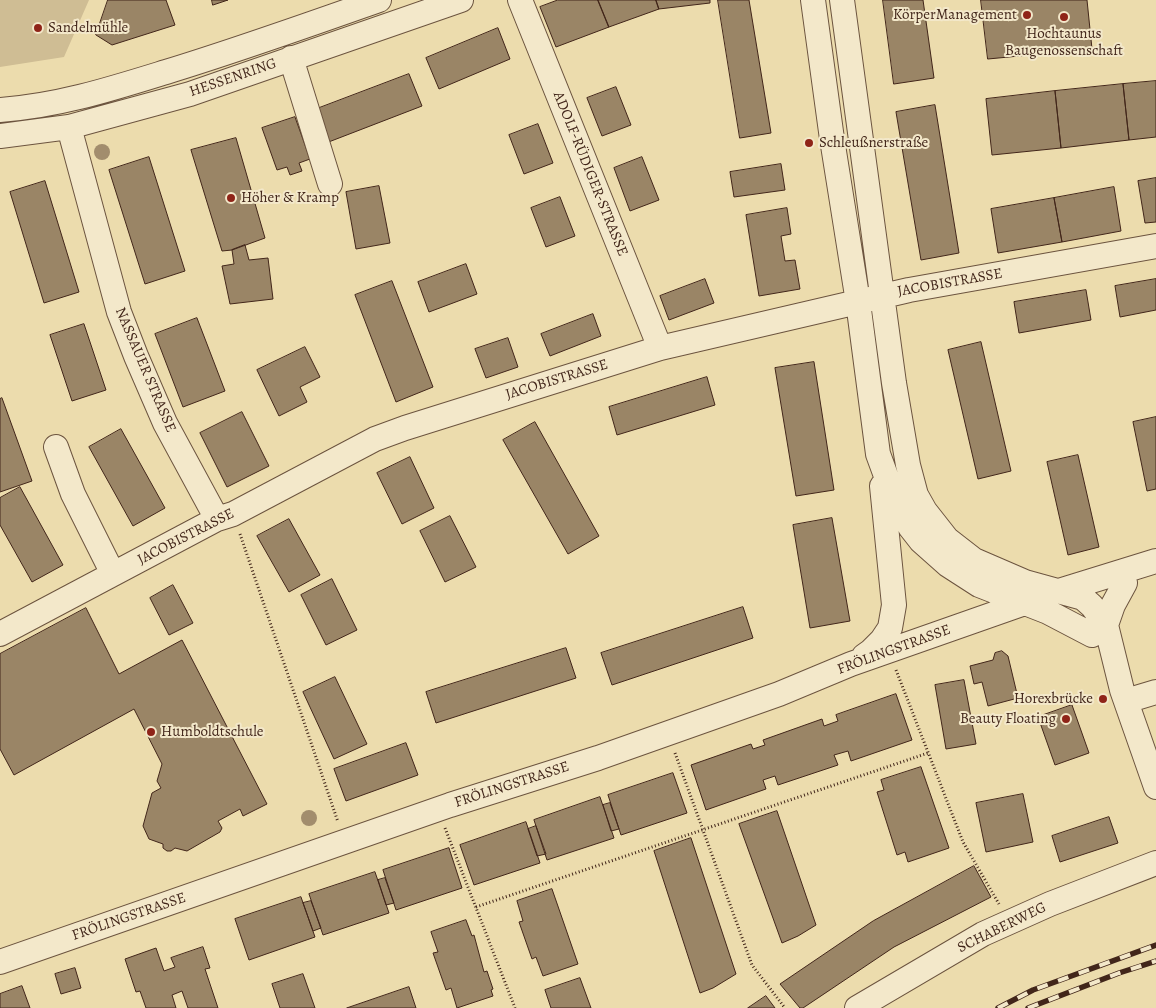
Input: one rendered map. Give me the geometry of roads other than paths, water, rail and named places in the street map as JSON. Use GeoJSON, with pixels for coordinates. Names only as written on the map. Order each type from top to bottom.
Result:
{"type":"FeatureCollection","features":[{"type":"Feature","properties":{"kind":"street","name":"HESSENRING"},"geometry":{"type":"LineString","coordinates":[[0,110],[50,104],[97,94],[242,49],[378,0]]}},
{"type":"Feature","properties":{"kind":"street","name":"HESSENRING"},"geometry":{"type":"LineString","coordinates":[[0,136],[69,127],[190,94],[461,0]]}},
{"type":"Feature","properties":{"kind":"street","name":"ADOLF-RÜDIGER-STRASSE"},"geometry":{"type":"LineString","coordinates":[[520,0],[660,348]]}},
{"type":"Feature","properties":{"kind":"street"},"geometry":{"type":"LineString","coordinates":[[813,0],[832,139],[858,302],[878,454],[894,605],[890,628],[882,640],[871,651],[851,664]]}},
{"type":"Feature","properties":{"kind":"street"},"geometry":{"type":"LineString","coordinates":[[843,1],[894,382],[908,465],[916,495],[924,511],[947,539],[974,560],[1024,582],[1083,598],[1086,619],[1099,630]]}},
{"type":"Feature","properties":{"kind":"street"},"geometry":{"type":"LineString","coordinates":[[291,58],[330,184]]}},
{"type":"Feature","properties":{"kind":"street","name":"NASSAUER STRASSE"},"geometry":{"type":"LineString","coordinates":[[69,127],[122,321],[136,356],[165,423],[225,516]]}},
{"type":"Feature","properties":{"kind":"street","name":"JACOBISTRASSE"},"geometry":{"type":"LineString","coordinates":[[0,634],[375,439],[660,348],[883,296],[1156,246]]}},
{"type":"Feature","properties":{"kind":"street"},"geometry":{"type":"LineString","coordinates":[[56,447],[73,494],[113,574]]}},
{"type":"Feature","properties":{"kind":"street"},"geometry":{"type":"LineString","coordinates":[[878,454],[888,484],[899,509],[910,527],[921,541],[948,565],[969,580],[1066,620],[1099,630]]}},
{"type":"Feature","properties":{"kind":"street","name":"FRÖLINGSTRASSE"},"geometry":{"type":"LineString","coordinates":[[1023,603],[1083,598],[1098,584],[1119,579],[1156,561]]}},
{"type":"Feature","properties":{"kind":"street","name":"FRÖLINGSTRASSE"},"geometry":{"type":"LineString","coordinates":[[0,962],[438,809],[598,758],[779,694],[851,664],[1023,603],[1059,591],[1156,571]]}},
{"type":"Feature","properties":{"kind":"street"},"geometry":{"type":"LineString","coordinates":[[1119,579],[1113,605],[1099,630],[1096,646],[1123,693],[1156,787]]}},
{"type":"Feature","properties":{"kind":"street"},"geometry":{"type":"LineString","coordinates":[[1123,693],[1156,692]]}},
{"type":"Feature","properties":{"kind":"street","name":"SCHABERWEG"},"geometry":{"type":"LineString","coordinates":[[856,1008],[960,947],[1010,922],[1156,863]]}},
{"type":"Feature","properties":{"kind":"railway"},"geometry":{"type":"LineString","coordinates":[[998,1008],[1033,990],[1156,945]]}},
{"type":"Feature","properties":{"kind":"railway"},"geometry":{"type":"LineString","coordinates":[[1028,1008],[1156,961]]}},
{"type":"Feature","properties":{"kind":"place","name":"KörperManagement"},"geometry":{"type":"Point","coordinates":[1027,15]}},
{"type":"Feature","properties":{"kind":"place","name":"Hochtaunus Baugenossenschaft"},"geometry":{"type":"Point","coordinates":[1064,17]}},
{"type":"Feature","properties":{"kind":"place","name":"Sandelmühle"},"geometry":{"type":"Point","coordinates":[38,28]}},
{"type":"Feature","properties":{"kind":"place","name":"Schleußnerstraße"},"geometry":{"type":"Point","coordinates":[809,143]}},
{"type":"Feature","properties":{"kind":"place","name":"Höher & Kramp"},"geometry":{"type":"Point","coordinates":[231,198]}},
{"type":"Feature","properties":{"kind":"place","name":"Horexbrücke"},"geometry":{"type":"Point","coordinates":[1103,699]}},
{"type":"Feature","properties":{"kind":"place","name":"Beauty Floating"},"geometry":{"type":"Point","coordinates":[1066,719]}},
{"type":"Feature","properties":{"kind":"place","name":"Humboldtschule"},"geometry":{"type":"Point","coordinates":[151,732]}}]}
